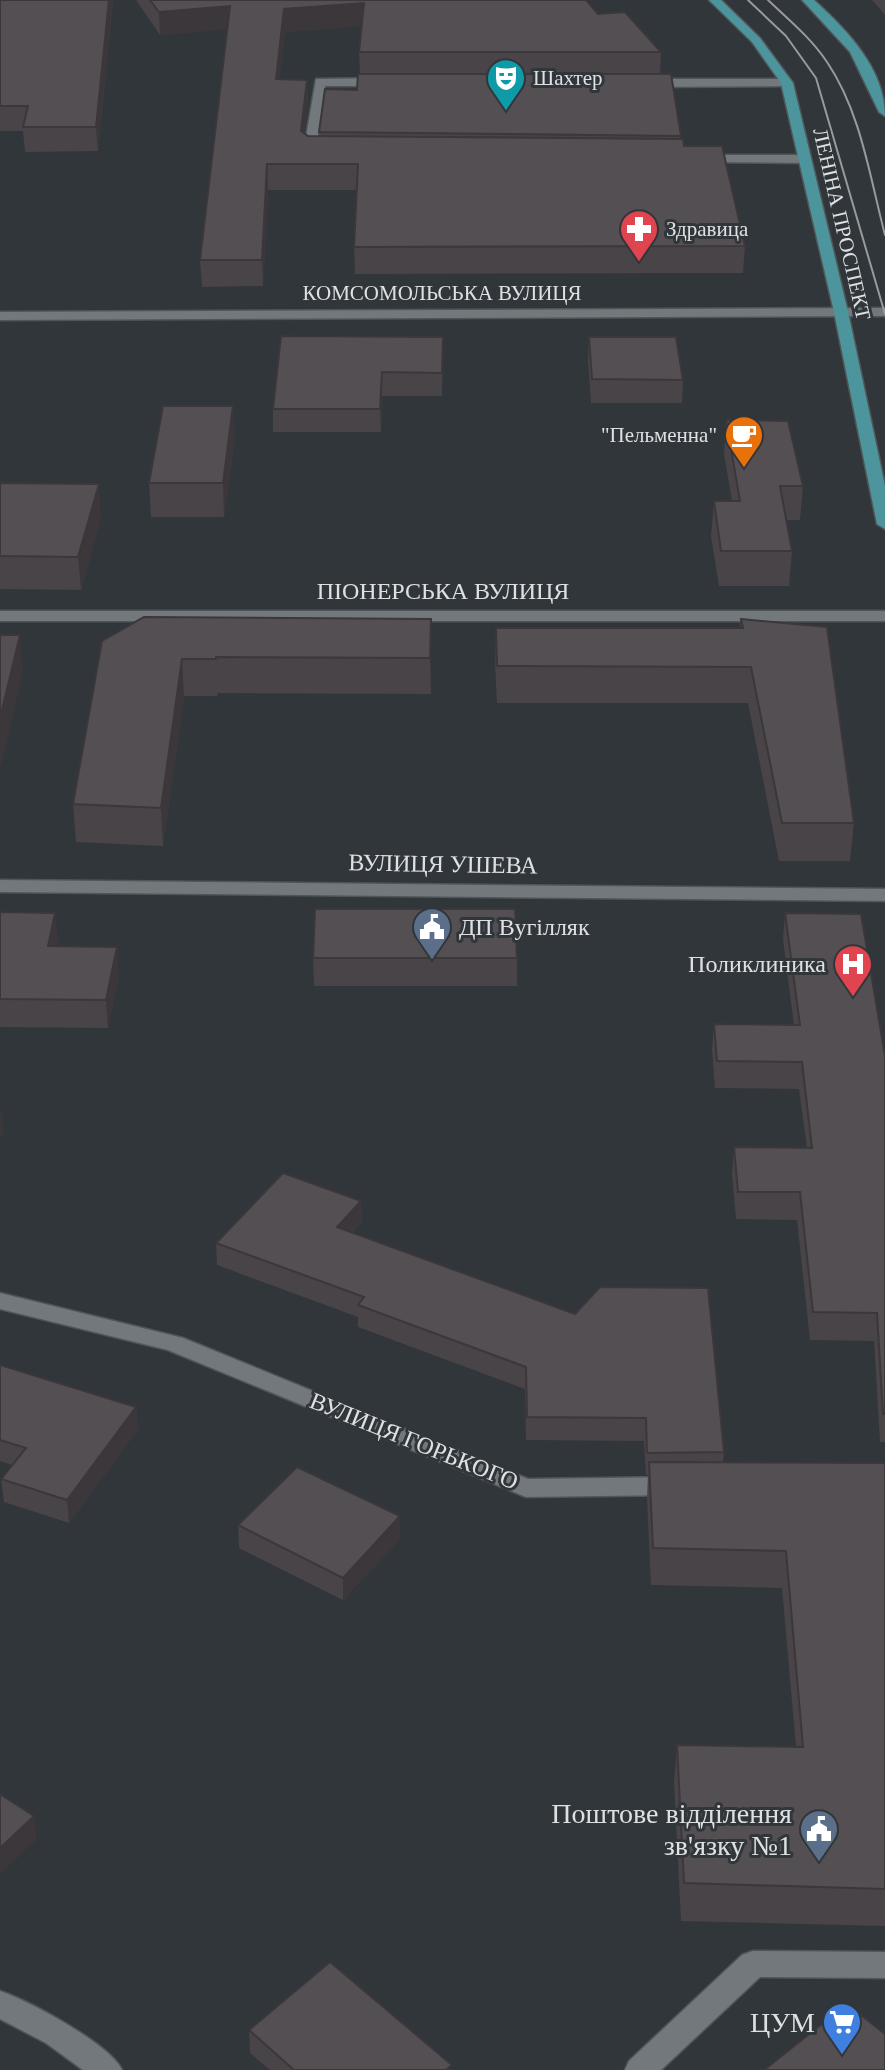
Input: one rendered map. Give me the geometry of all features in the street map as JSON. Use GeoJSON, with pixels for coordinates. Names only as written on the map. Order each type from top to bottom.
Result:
{"type":"FeatureCollection","features":[{"type":"Feature","properties":{"kind":"main road","name":"ЛЕНІНА ПРОСПЕКТ"},"geometry":{"type":"LineString","coordinates":[[715,0],[755,40],[787,83],[841,312],[885,524]]}},
{"type":"Feature","properties":{"kind":"main road"},"geometry":{"type":"LineString","coordinates":[[808,0],[856,48],[867,66],[885,111]]}},
{"type":"Feature","properties":{"kind":"street"},"geometry":{"type":"LineString","coordinates":[[337,154],[309,154],[320,82],[401,82]]}},
{"type":"Feature","properties":{"kind":"street"},"geometry":{"type":"LineString","coordinates":[[631,82],[787,83]]}},
{"type":"Feature","properties":{"kind":"street"},"geometry":{"type":"LineString","coordinates":[[682,158],[805,159]]}},
{"type":"Feature","properties":{"kind":"street","name":"КОМСОМОЛЬСЬКА ВУЛИЦЯ"},"geometry":{"type":"LineString","coordinates":[[0,316],[885,312]]}},
{"type":"Feature","properties":{"kind":"street","name":"ПІОНЕРСЬКА ВУЛИЦЯ"},"geometry":{"type":"LineString","coordinates":[[0,615],[885,616]]}},
{"type":"Feature","properties":{"kind":"street","name":"ВУЛИЦЯ УШЕВА"},"geometry":{"type":"LineString","coordinates":[[0,886],[885,895]]}},
{"type":"Feature","properties":{"kind":"street","name":"ВУЛИЦЯ ГОРЬКОГО"},"geometry":{"type":"LineString","coordinates":[[0,1301],[175,1344],[526,1488],[705,1486]]}},
{"type":"Feature","properties":{"kind":"street"},"geometry":{"type":"LineString","coordinates":[[640,2070],[753,1964],[885,1965]]}},
{"type":"Feature","properties":{"kind":"street"},"geometry":{"type":"LineString","coordinates":[[0,2004],[57,2034],[107,2070]]}},
{"type":"Feature","properties":{"kind":"building"},"geometry":{"type":"Polygon","coordinates":[[[0,0],[109,0],[96,127],[23,127],[28,106],[0,106],[0,0]]]}},
{"type":"Feature","properties":{"kind":"building"},"geometry":{"type":"Polygon","coordinates":[[[150,0],[586,0],[598,14],[625,12],[661,52],[359,52],[364,3],[284,9],[276,79],[307,80],[301,131],[308,136],[683,139],[684,146],[722,146],[745,246],[354,247],[358,164],[267,164],[262,260],[200,260],[230,6],[159,12],[150,0]]]}},
{"type":"Feature","properties":{"kind":"building","name":"Шахтер"},"geometry":{"type":"Polygon","coordinates":[[[358,74],[671,74],[681,136],[319,132],[325,89],[357,90],[358,74]]]}},
{"type":"Feature","properties":{"kind":"building"},"geometry":{"type":"Polygon","coordinates":[[[281,336],[443,337],[442,373],[382,372],[380,409],[273,409],[281,336]]]}},
{"type":"Feature","properties":{"kind":"building"},"geometry":{"type":"Polygon","coordinates":[[[589,337],[676,337],[683,380],[592,379],[589,337]]]}},
{"type":"Feature","properties":{"kind":"building"},"geometry":{"type":"Polygon","coordinates":[[[163,406],[233,406],[223,483],[149,483],[163,406]]]}},
{"type":"Feature","properties":{"kind":"building"},"geometry":{"type":"Polygon","coordinates":[[[726,420],[788,421],[803,486],[780,486],[792,551],[721,551],[714,501],[740,501],[726,420]]]}},
{"type":"Feature","properties":{"kind":"building"},"geometry":{"type":"Polygon","coordinates":[[[0,483],[99,484],[78,557],[0,556],[0,483]]]}},
{"type":"Feature","properties":{"kind":"building"},"geometry":{"type":"Polygon","coordinates":[[[144,617],[431,619],[430,658],[182,659],[161,808],[73,804],[102,641],[144,617]]]}},
{"type":"Feature","properties":{"kind":"building"},"geometry":{"type":"Polygon","coordinates":[[[741,619],[827,627],[854,823],[782,823],[751,667],[497,666],[496,628],[743,628],[741,619]]]}},
{"type":"Feature","properties":{"kind":"building"},"geometry":{"type":"Polygon","coordinates":[[[0,635],[20,635],[0,718],[0,635]]]}},
{"type":"Feature","properties":{"kind":"building"},"geometry":{"type":"Polygon","coordinates":[[[315,909],[515,909],[517,958],[313,958],[315,909]]]}},
{"type":"Feature","properties":{"kind":"building"},"geometry":{"type":"Polygon","coordinates":[[[0,912],[55,913],[48,946],[117,947],[106,1000],[0,999],[0,912]]]}},
{"type":"Feature","properties":{"kind":"building"},"geometry":{"type":"Polygon","coordinates":[[[785,913],[861,914],[885,1056],[885,1414],[877,1313],[813,1312],[800,1192],[738,1192],[734,1147],[812,1148],[802,1062],[717,1061],[714,1024],[800,1025],[785,913]]]}},
{"type":"Feature","properties":{"kind":"building"},"geometry":{"type":"Polygon","coordinates":[[[283,1173],[361,1201],[337,1227],[575,1314],[600,1287],[708,1288],[724,1452],[647,1453],[646,1418],[527,1417],[526,1367],[358,1305],[364,1297],[216,1243],[283,1173]]]}},
{"type":"Feature","properties":{"kind":"building"},"geometry":{"type":"Polygon","coordinates":[[[0,1365],[136,1407],[67,1500],[1,1479],[26,1448],[0,1440],[0,1365]]]}},
{"type":"Feature","properties":{"kind":"building"},"geometry":{"type":"Polygon","coordinates":[[[649,1462],[885,1463],[885,1889],[684,1883],[677,1745],[803,1747],[786,1551],[653,1548],[649,1462]]]}},
{"type":"Feature","properties":{"kind":"building"},"geometry":{"type":"Polygon","coordinates":[[[297,1467],[400,1516],[343,1578],[238,1525],[297,1467]]]}},
{"type":"Feature","properties":{"kind":"building"},"geometry":{"type":"Polygon","coordinates":[[[0,1794],[34,1816],[0,1848],[0,1794]]]}},
{"type":"Feature","properties":{"kind":"building"},"geometry":{"type":"Polygon","coordinates":[[[330,1962],[452,2065],[446,2070],[294,2070],[249,2030],[330,1962]]]}},
{"type":"Feature","properties":{"kind":"building"},"geometry":{"type":"Polygon","coordinates":[[[847,2004],[885,2034],[885,2070],[764,2070],[847,2004]]]}},
{"type":"Feature","properties":{"kind":"tram line"},"geometry":{"type":"LineString","coordinates":[[748,0],[786,36],[816,78],[885,314]]}},
{"type":"Feature","properties":{"kind":"tram line"},"geometry":{"type":"LineString","coordinates":[[768,0],[814,45],[839,81],[863,146],[885,235]]}},
{"type":"Feature","properties":{"kind":"place","name":"Шахтер"},"geometry":{"type":"Point","coordinates":[506,112]}},
{"type":"Feature","properties":{"kind":"place","name":"Здравица"},"geometry":{"type":"Point","coordinates":[639,263]}},
{"type":"Feature","properties":{"kind":"place","name":"\"Пельменна\""},"geometry":{"type":"Point","coordinates":[744,469]}},
{"type":"Feature","properties":{"kind":"place","name":"ДП Вугілляк"},"geometry":{"type":"Point","coordinates":[432,961]}},
{"type":"Feature","properties":{"kind":"place","name":"Поликлиника"},"geometry":{"type":"Point","coordinates":[853,998]}},
{"type":"Feature","properties":{"kind":"place","name":"Поштове відділення зв'язку №1"},"geometry":{"type":"Point","coordinates":[819,1863]}},
{"type":"Feature","properties":{"kind":"place","name":"ЦУМ"},"geometry":{"type":"Point","coordinates":[842,2056]}}]}
